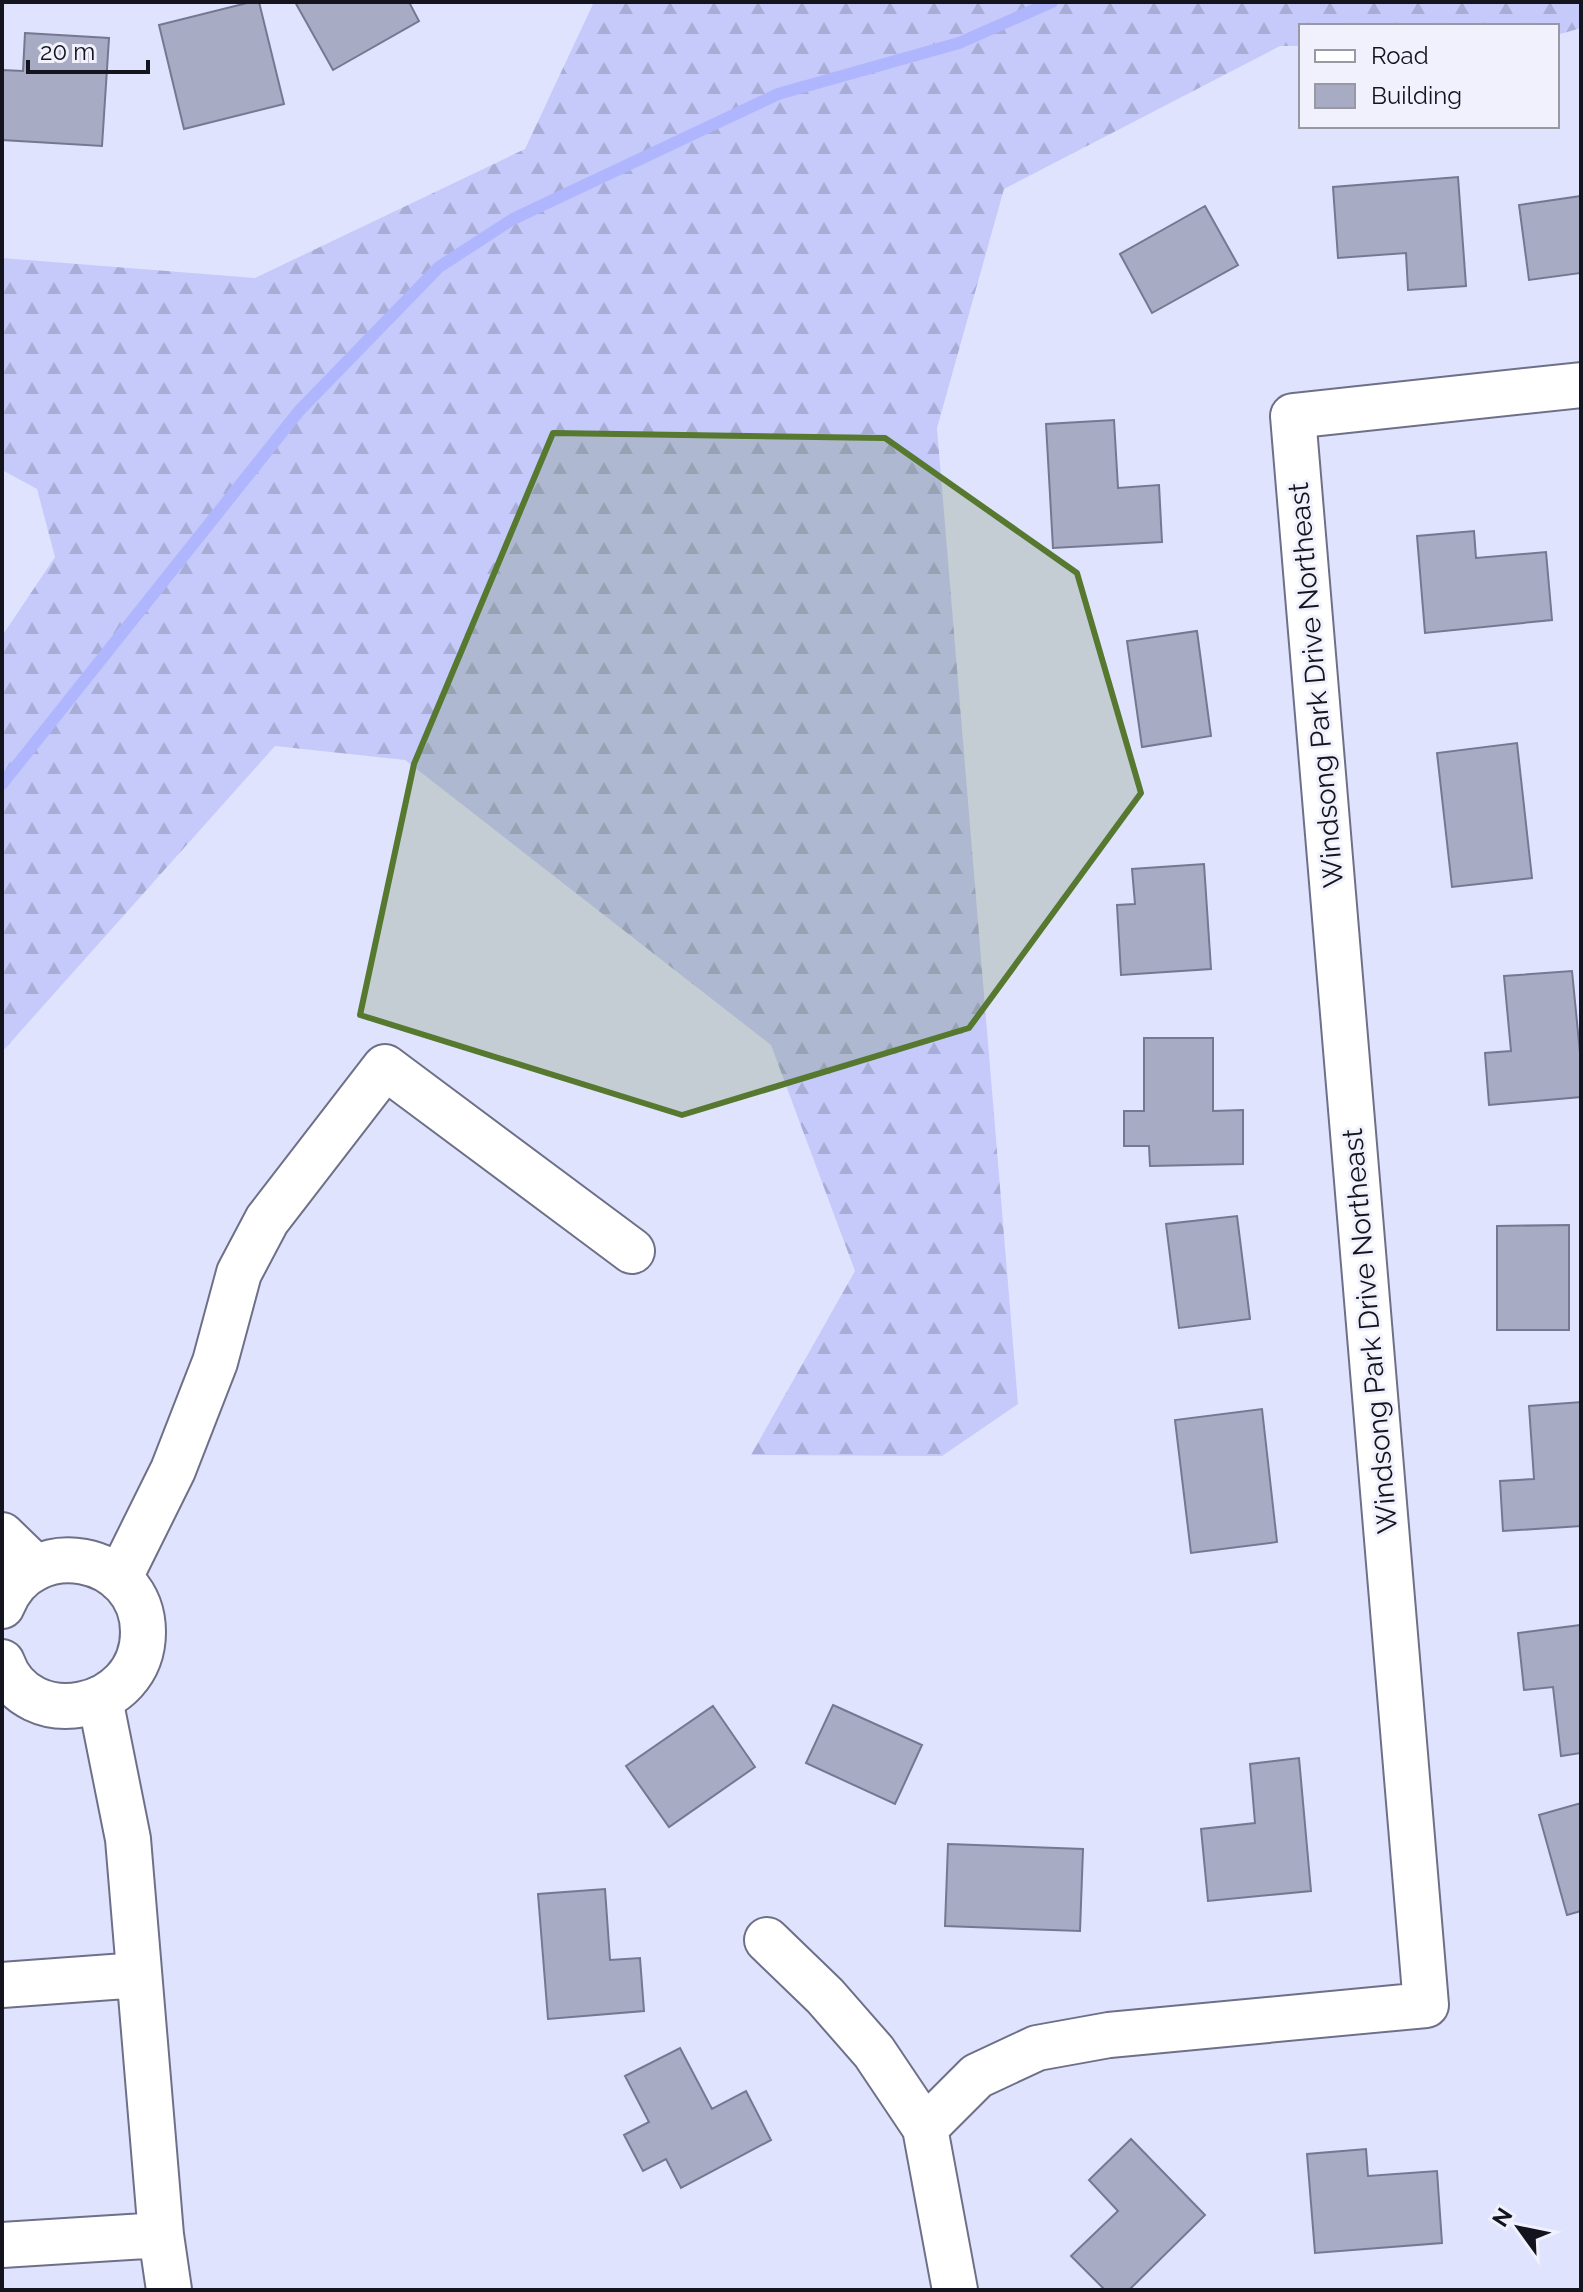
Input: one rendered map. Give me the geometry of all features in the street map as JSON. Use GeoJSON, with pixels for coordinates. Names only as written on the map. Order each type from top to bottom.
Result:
{"type":"FeatureCollection","features":[{"type":"Feature","properties":{"kind":"street","name":"Windsong Park Drive Northeast"},"geometry":{"type":"LineString","coordinates":[[925,2128],[977,2076],[1037,2048],[1109,2035],[1426,2005],[1293,416],[1581,385]]}},
{"type":"Feature","properties":{"kind":"street"},"geometry":{"type":"LineString","coordinates":[[119,1579],[173,1470],[215,1362],[239,1273],[267,1220],[385,1067],[632,1251]]}},
{"type":"Feature","properties":{"kind":"street"},"geometry":{"type":"LineString","coordinates":[[2,1535],[36,1568]]}},
{"type":"Feature","properties":{"kind":"street"},"geometry":{"type":"LineString","coordinates":[[2,1606],[5,1596],[20,1578],[36,1568],[64,1559],[88,1561],[110,1571],[127,1587],[139,1608],[143,1631],[139,1655],[128,1677],[110,1694],[88,1704],[64,1706],[39,1700],[4,1672]]}},
{"type":"Feature","properties":{"kind":"street"},"geometry":{"type":"LineString","coordinates":[[100,1699],[128,1839],[161,2235],[169,2290]]}},
{"type":"Feature","properties":{"kind":"street"},"geometry":{"type":"LineString","coordinates":[[767,1940],[825,1996],[874,2052],[925,2128],[955,2290]]}},
{"type":"Feature","properties":{"kind":"street"},"geometry":{"type":"LineString","coordinates":[[2,1985],[139,1975]]}},
{"type":"Feature","properties":{"kind":"street"},"geometry":{"type":"LineString","coordinates":[[2,2245],[161,2235]]}},
{"type":"Feature","properties":{"kind":"highlighted area"},"geometry":{"type":"Polygon","coordinates":[[[553,433],[885,438],[1077,573],[1141,793],[969,1028],[682,1115],[360,1015],[414,764],[553,433]]]}},
{"type":"Feature","properties":{"kind":"green space"},"geometry":{"type":"Polygon","coordinates":[[[594,2],[1581,2],[1581,28],[1559,34],[1559,24],[1299,24],[1299,46],[1280,46],[1004,189],[937,428],[1018,1404],[942,1456],[751,1455],[855,1271],[771,1045],[405,760],[275,746],[2,1052],[2,636],[55,557],[37,489],[2,470],[2,258],[255,278],[525,149],[594,2]]]}},
{"type":"Feature","properties":{"kind":"building"},"geometry":{"type":"Polygon","coordinates":[[[259,2],[284,104],[184,129],[159,25],[259,2]]]}},
{"type":"Feature","properties":{"kind":"building"},"geometry":{"type":"Polygon","coordinates":[[[295,2],[409,2],[419,21],[333,70],[295,2]]]}},
{"type":"Feature","properties":{"kind":"building"},"geometry":{"type":"Polygon","coordinates":[[[25,33],[109,38],[102,146],[2,140],[2,70],[23,71],[25,33]]]}},
{"type":"Feature","properties":{"kind":"building"},"geometry":{"type":"Polygon","coordinates":[[[1458,177],[1466,286],[1408,290],[1406,253],[1338,258],[1333,187],[1458,177]]]}},
{"type":"Feature","properties":{"kind":"building"},"geometry":{"type":"Polygon","coordinates":[[[1581,196],[1581,273],[1529,280],[1519,205],[1581,196]]]}},
{"type":"Feature","properties":{"kind":"building"},"geometry":{"type":"Polygon","coordinates":[[[1205,206],[1238,265],[1152,313],[1120,254],[1205,206]]]}},
{"type":"Feature","properties":{"kind":"building"},"geometry":{"type":"Polygon","coordinates":[[[1114,420],[1118,488],[1159,485],[1162,542],[1053,548],[1046,424],[1114,420]]]}},
{"type":"Feature","properties":{"kind":"building"},"geometry":{"type":"Polygon","coordinates":[[[1474,531],[1476,558],[1546,552],[1552,620],[1425,633],[1417,536],[1474,531]]]}},
{"type":"Feature","properties":{"kind":"building"},"geometry":{"type":"Polygon","coordinates":[[[1197,631],[1211,736],[1142,747],[1127,641],[1197,631]]]}},
{"type":"Feature","properties":{"kind":"building"},"geometry":{"type":"Polygon","coordinates":[[[1517,743],[1532,878],[1452,887],[1437,753],[1517,743]]]}},
{"type":"Feature","properties":{"kind":"building"},"geometry":{"type":"Polygon","coordinates":[[[1204,864],[1211,969],[1121,975],[1117,905],[1135,904],[1132,869],[1204,864]]]}},
{"type":"Feature","properties":{"kind":"building"},"geometry":{"type":"Polygon","coordinates":[[[1572,971],[1581,1063],[1581,1097],[1489,1105],[1485,1053],[1511,1051],[1504,976],[1572,971]]]}},
{"type":"Feature","properties":{"kind":"building"},"geometry":{"type":"Polygon","coordinates":[[[1144,1038],[1213,1038],[1213,1111],[1243,1110],[1243,1164],[1150,1166],[1149,1146],[1124,1146],[1124,1111],[1144,1111],[1144,1038]]]}},
{"type":"Feature","properties":{"kind":"building"},"geometry":{"type":"Polygon","coordinates":[[[1237,1216],[1250,1319],[1179,1328],[1166,1224],[1237,1216]]]}},
{"type":"Feature","properties":{"kind":"building"},"geometry":{"type":"Polygon","coordinates":[[[1569,1225],[1569,1330],[1497,1330],[1497,1226],[1569,1225]]]}},
{"type":"Feature","properties":{"kind":"building"},"geometry":{"type":"Polygon","coordinates":[[[1581,1402],[1581,1526],[1503,1531],[1500,1481],[1534,1479],[1529,1406],[1581,1402]]]}},
{"type":"Feature","properties":{"kind":"building"},"geometry":{"type":"Polygon","coordinates":[[[1262,1409],[1277,1542],[1191,1553],[1175,1420],[1262,1409]]]}},
{"type":"Feature","properties":{"kind":"building"},"geometry":{"type":"Polygon","coordinates":[[[1581,1625],[1581,1753],[1561,1756],[1553,1687],[1524,1690],[1518,1633],[1581,1625]]]}},
{"type":"Feature","properties":{"kind":"building"},"geometry":{"type":"Polygon","coordinates":[[[833,1705],[922,1745],[895,1804],[806,1763],[833,1705]]]}},
{"type":"Feature","properties":{"kind":"building"},"geometry":{"type":"Polygon","coordinates":[[[713,1706],[755,1767],[669,1827],[626,1766],[713,1706]]]}},
{"type":"Feature","properties":{"kind":"building"},"geometry":{"type":"Polygon","coordinates":[[[1299,1758],[1311,1891],[1208,1901],[1201,1829],[1255,1823],[1250,1764],[1299,1758]]]}},
{"type":"Feature","properties":{"kind":"building"},"geometry":{"type":"Polygon","coordinates":[[[1581,1803],[1581,1911],[1567,1915],[1539,1815],[1581,1803]]]}},
{"type":"Feature","properties":{"kind":"building"},"geometry":{"type":"Polygon","coordinates":[[[948,1844],[1083,1849],[1080,1931],[945,1926],[948,1844]]]}},
{"type":"Feature","properties":{"kind":"building"},"geometry":{"type":"Polygon","coordinates":[[[605,1889],[610,1960],[640,1958],[644,2011],[548,2019],[538,1894],[605,1889]]]}},
{"type":"Feature","properties":{"kind":"building"},"geometry":{"type":"Polygon","coordinates":[[[680,2048],[712,2109],[746,2091],[771,2140],[681,2188],[666,2159],[643,2171],[624,2135],[649,2122],[625,2076],[680,2048]]]}},
{"type":"Feature","properties":{"kind":"building"},"geometry":{"type":"Polygon","coordinates":[[[1131,2139],[1205,2215],[1129,2290],[1105,2290],[1071,2256],[1118,2211],[1089,2180],[1131,2139]]]}},
{"type":"Feature","properties":{"kind":"building"},"geometry":{"type":"Polygon","coordinates":[[[1366,2149],[1368,2176],[1437,2171],[1442,2243],[1315,2253],[1307,2154],[1366,2149]]]}},
{"type":"Feature","properties":{"kind":"waterway"},"geometry":{"type":"LineString","coordinates":[[2,784],[299,411],[439,267],[513,219],[778,94],[959,43],[1052,2]]}}]}
